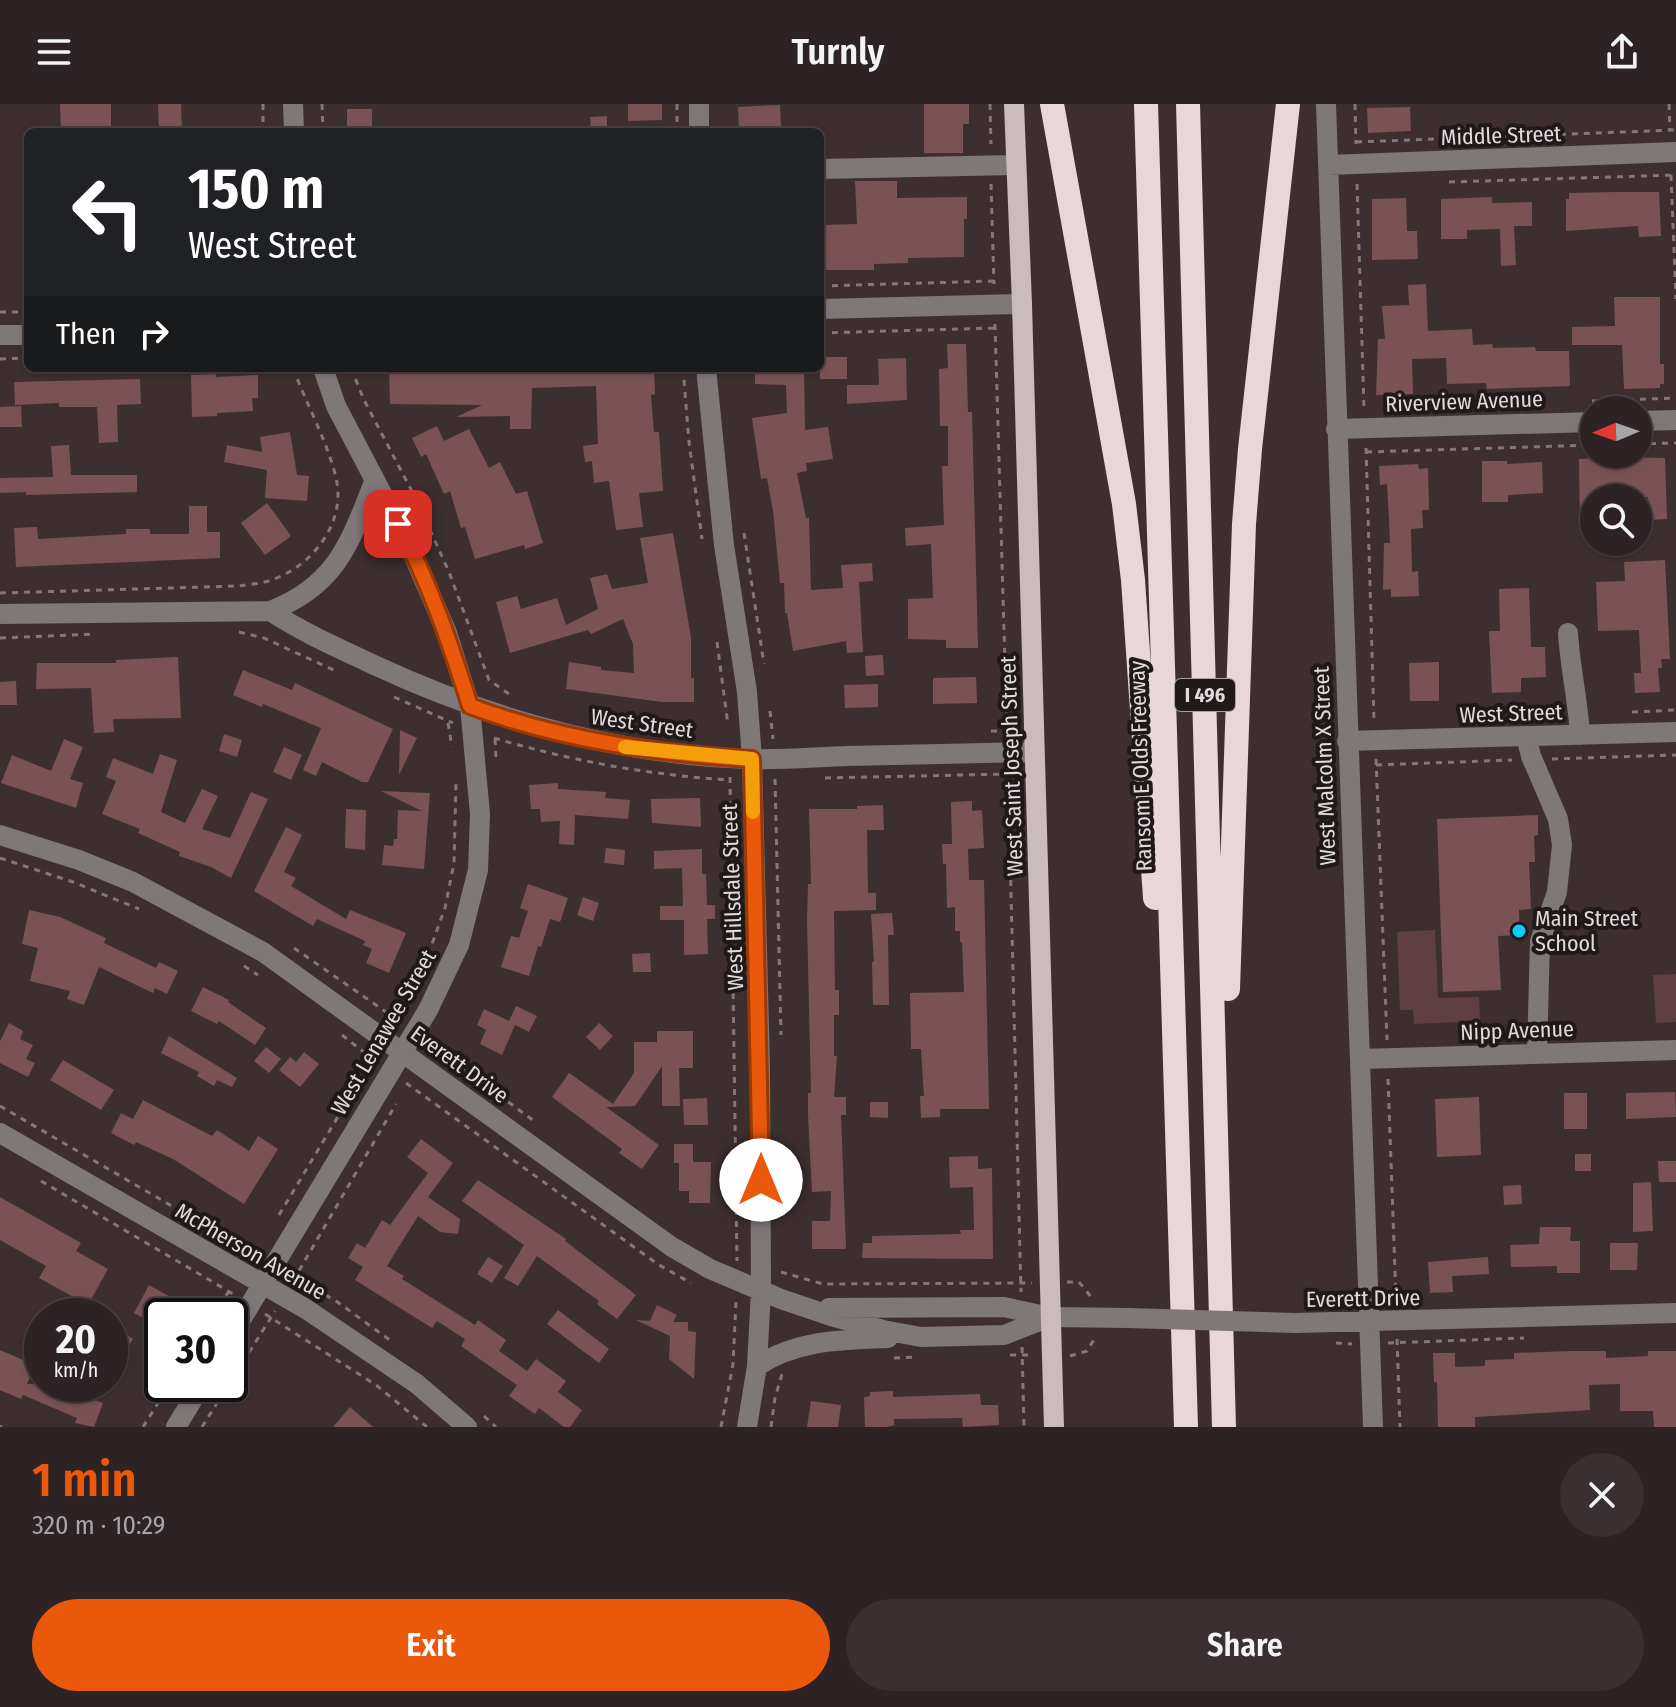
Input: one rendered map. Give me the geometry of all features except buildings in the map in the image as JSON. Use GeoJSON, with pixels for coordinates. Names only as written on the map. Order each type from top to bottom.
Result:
{"type":"FeatureCollection","features":[{"type":"Feature","properties":{"kind":"highway"},"geometry":{"type":"LineString","coordinates":[[1052,104],[1124,504],[1133,580],[1148,814],[1177,1133]]}},
{"type":"Feature","properties":{"kind":"highway","name":"Ransom E Olds Freeway"},"geometry":{"type":"LineString","coordinates":[[1146,104],[1186,1427]]}},
{"type":"Feature","properties":{"kind":"highway","name":"I 496"},"geometry":{"type":"LineString","coordinates":[[1188,104],[1200,455],[1224,1427]]}},
{"type":"Feature","properties":{"kind":"highway"},"geometry":{"type":"LineString","coordinates":[[1219,1271],[1227,1178],[1230,880],[1244,524],[1288,104]]}},
{"type":"Feature","properties":{"kind":"main road","name":"West Saint Joseph Street"},"geometry":{"type":"LineString","coordinates":[[1014,104],[1054,1427]]}},
{"type":"Feature","properties":{"kind":"street"},"geometry":{"type":"LineString","coordinates":[[293,104],[294,128]]}},
{"type":"Feature","properties":{"kind":"street"},"geometry":{"type":"LineString","coordinates":[[699,104],[699,128]]}},
{"type":"Feature","properties":{"kind":"street","name":"West Malcolm X Street"},"geometry":{"type":"LineString","coordinates":[[1326,104],[1373,1427]]}},
{"type":"Feature","properties":{"kind":"street","name":"Middle Street"},"geometry":{"type":"LineString","coordinates":[[1328,165],[1673,152]]}},
{"type":"Feature","properties":{"kind":"street"},"geometry":{"type":"LineString","coordinates":[[824,169],[1014,165]]}},
{"type":"Feature","properties":{"kind":"street"},"geometry":{"type":"LineString","coordinates":[[824,309],[1022,304]]}},
{"type":"Feature","properties":{"kind":"street"},"geometry":{"type":"LineString","coordinates":[[0,335],[24,335]]}},
{"type":"Feature","properties":{"kind":"street","name":"West Lenawee Street"},"geometry":{"type":"LineString","coordinates":[[248,1308],[428,1010],[459,945],[478,870],[480,814],[470,706],[447,633],[409,545],[336,406],[324,372]]}},
{"type":"Feature","properties":{"kind":"street","name":"West Hillsdale Street"},"geometry":{"type":"LineString","coordinates":[[706,372],[724,545],[747,692],[752,749],[760,1067],[761,1291],[757,1366],[747,1427]]}},
{"type":"Feature","properties":{"kind":"street"},"geometry":{"type":"LineString","coordinates":[[1652,421],[1676,420]]}},
{"type":"Feature","properties":{"kind":"street","name":"Riverview Avenue"},"geometry":{"type":"LineString","coordinates":[[1336,429],[1580,422]]}},
{"type":"Feature","properties":{"kind":"street"},"geometry":{"type":"LineString","coordinates":[[0,614],[270,611],[295,601],[318,585],[335,564],[351,540],[374,482]]}},
{"type":"Feature","properties":{"kind":"street","name":"West Street"},"geometry":{"type":"LineString","coordinates":[[270,611],[314,637],[414,684],[470,706],[583,739],[635,749],[730,758],[752,749],[1034,752]]}},
{"type":"Feature","properties":{"kind":"street"},"geometry":{"type":"LineString","coordinates":[[1568,633],[1580,735]]}},
{"type":"Feature","properties":{"kind":"street","name":"West Street"},"geometry":{"type":"LineString","coordinates":[[1347,741],[1676,732]]}},
{"type":"Feature","properties":{"kind":"street"},"geometry":{"type":"LineString","coordinates":[[1526,736],[1531,756],[1558,819],[1562,845],[1557,892],[1540,941],[1537,1053]]}},
{"type":"Feature","properties":{"kind":"street","name":"Everett Drive"},"geometry":{"type":"LineString","coordinates":[[0,835],[79,860],[133,882],[263,952],[672,1247],[710,1269],[761,1291],[860,1325],[921,1337],[1004,1335],[1050,1317]]}},
{"type":"Feature","properties":{"kind":"street","name":"Nipp Avenue"},"geometry":{"type":"LineString","coordinates":[[1360,1059],[1676,1050]]}},
{"type":"Feature","properties":{"kind":"street","name":"McPherson Avenue"},"geometry":{"type":"LineString","coordinates":[[0,1133],[306,1309],[417,1384],[467,1427]]}},
{"type":"Feature","properties":{"kind":"street","name":"Everett Drive"},"geometry":{"type":"LineString","coordinates":[[799,1305],[848,1309],[1004,1307],[1050,1317],[1295,1323],[1676,1313]]}},
{"type":"Feature","properties":{"kind":"street"},"geometry":{"type":"LineString","coordinates":[[757,1366],[773,1356],[806,1344],[921,1337]]}},
{"type":"Feature","properties":{"kind":"street"},"geometry":{"type":"LineString","coordinates":[[176,1427],[191,1402]]}},
{"type":"Feature","properties":{"kind":"path"},"geometry":{"type":"LineString","coordinates":[[263,104],[263,128]]}},
{"type":"Feature","properties":{"kind":"path"},"geometry":{"type":"LineString","coordinates":[[322,104],[323,128]]}},
{"type":"Feature","properties":{"kind":"path"},"geometry":{"type":"LineString","coordinates":[[677,104],[677,128]]}},
{"type":"Feature","properties":{"kind":"path"},"geometry":{"type":"LineString","coordinates":[[1355,104],[1400,1427]]}},
{"type":"Feature","properties":{"kind":"path"},"geometry":{"type":"LineString","coordinates":[[1669,104],[1674,175],[1676,299]]}},
{"type":"Feature","properties":{"kind":"path"},"geometry":{"type":"LineString","coordinates":[[1356,142],[1676,130]]}},
{"type":"Feature","properties":{"kind":"path"},"geometry":{"type":"LineString","coordinates":[[1436,182],[1674,175]]}},
{"type":"Feature","properties":{"kind":"path"},"geometry":{"type":"LineString","coordinates":[[824,286],[994,281]]}},
{"type":"Feature","properties":{"kind":"path"},"geometry":{"type":"LineString","coordinates":[[0,312],[24,312]]}},
{"type":"Feature","properties":{"kind":"path"},"geometry":{"type":"LineString","coordinates":[[824,333],[995,328]]}},
{"type":"Feature","properties":{"kind":"path"},"geometry":{"type":"LineString","coordinates":[[0,359],[24,358]]}},
{"type":"Feature","properties":{"kind":"path"},"geometry":{"type":"LineString","coordinates":[[0,593],[238,586],[273,580],[301,564],[319,547],[331,528],[337,507],[337,485],[295,372]]}},
{"type":"Feature","properties":{"kind":"path"},"geometry":{"type":"LineString","coordinates":[[353,372],[449,572],[489,680],[518,700]]}},
{"type":"Feature","properties":{"kind":"path"},"geometry":{"type":"LineString","coordinates":[[683,372],[703,544]]}},
{"type":"Feature","properties":{"kind":"path"},"geometry":{"type":"LineString","coordinates":[[1652,444],[1676,443]]}},
{"type":"Feature","properties":{"kind":"path"},"geometry":{"type":"LineString","coordinates":[[1366,452],[1580,445]]}},
{"type":"Feature","properties":{"kind":"path"},"geometry":{"type":"LineString","coordinates":[[717,642],[728,724]]}},
{"type":"Feature","properties":{"kind":"path"},"geometry":{"type":"LineString","coordinates":[[452,748],[448,722],[470,706]]}},
{"type":"Feature","properties":{"kind":"path"},"geometry":{"type":"LineString","coordinates":[[991,731],[1007,731]]}},
{"type":"Feature","properties":{"kind":"path"},"geometry":{"type":"LineString","coordinates":[[752,749],[773,738]]}},
{"type":"Feature","properties":{"kind":"path"},"geometry":{"type":"LineString","coordinates":[[721,1427],[733,1364],[737,1281],[730,758]]}},
{"type":"Feature","properties":{"kind":"path"},"geometry":{"type":"LineString","coordinates":[[279,1215],[419,982],[445,908],[454,863],[455,776]]}},
{"type":"Feature","properties":{"kind":"path"},"geometry":{"type":"LineString","coordinates":[[0,858],[73,882],[150,914]]}},
{"type":"Feature","properties":{"kind":"path"},"geometry":{"type":"LineString","coordinates":[[286,943],[396,1019],[542,1127]]}},
{"type":"Feature","properties":{"kind":"path"},"geometry":{"type":"LineString","coordinates":[[241,964],[266,980]]}},
{"type":"Feature","properties":{"kind":"path"},"geometry":{"type":"LineString","coordinates":[[337,1032],[373,1059]]}},
{"type":"Feature","properties":{"kind":"path"},"geometry":{"type":"LineString","coordinates":[[38,1180],[250,1305],[376,1385],[427,1427]]}},
{"type":"Feature","properties":{"kind":"path"},"geometry":{"type":"LineString","coordinates":[[224,1298],[256,1254]]}},
{"type":"Feature","properties":{"kind":"path"},"geometry":{"type":"LineString","coordinates":[[729,1255],[823,1284],[1079,1282],[1093,1299]]}},
{"type":"Feature","properties":{"kind":"path"},"geometry":{"type":"LineString","coordinates":[[1007,1355],[1073,1356],[1087,1351],[1097,1335]]}},
{"type":"Feature","properties":{"kind":"path"},"geometry":{"type":"LineString","coordinates":[[882,1358],[929,1357]]}},
{"type":"Feature","properties":{"kind":"path"},"geometry":{"type":"LineString","coordinates":[[771,1427],[782,1374],[792,1367]]}},
{"type":"Feature","properties":{"kind":"path"},"geometry":{"type":"LineString","coordinates":[[143,1427],[159,1402]]}},
{"type":"Feature","properties":{"kind":"path"},"geometry":{"type":"LineString","coordinates":[[202,1427],[218,1402]]}},
{"type":"Feature","properties":{"kind":"shaded area"},"geometry":{"type":"Polygon","coordinates":[[[1435,930],[1438,998],[1479,997],[1480,1021],[1414,1024],[1413,1010],[1400,1010],[1397,932],[1435,930]]]}},
{"type":"Feature","properties":{"kind":"shaded area"},"geometry":{"type":"Polygon","coordinates":[[[1676,974],[1676,1022],[1656,1023],[1653,975],[1676,974]]]}},
{"type":"Feature","properties":{"kind":"slow traffic"},"geometry":{"type":"LineString","coordinates":[[625,747],[752,759],[753,812]]}},
{"type":"Feature","properties":{"kind":"place","name":"Main Street School"},"geometry":{"type":"Point","coordinates":[1519,931]}},
{"type":"Feature","properties":{"kind":"route"},"geometry":{"type":"LineString","coordinates":[[398,524],[447,633],[470,706],[583,739],[635,749],[752,759],[761,1180]]}}]}
